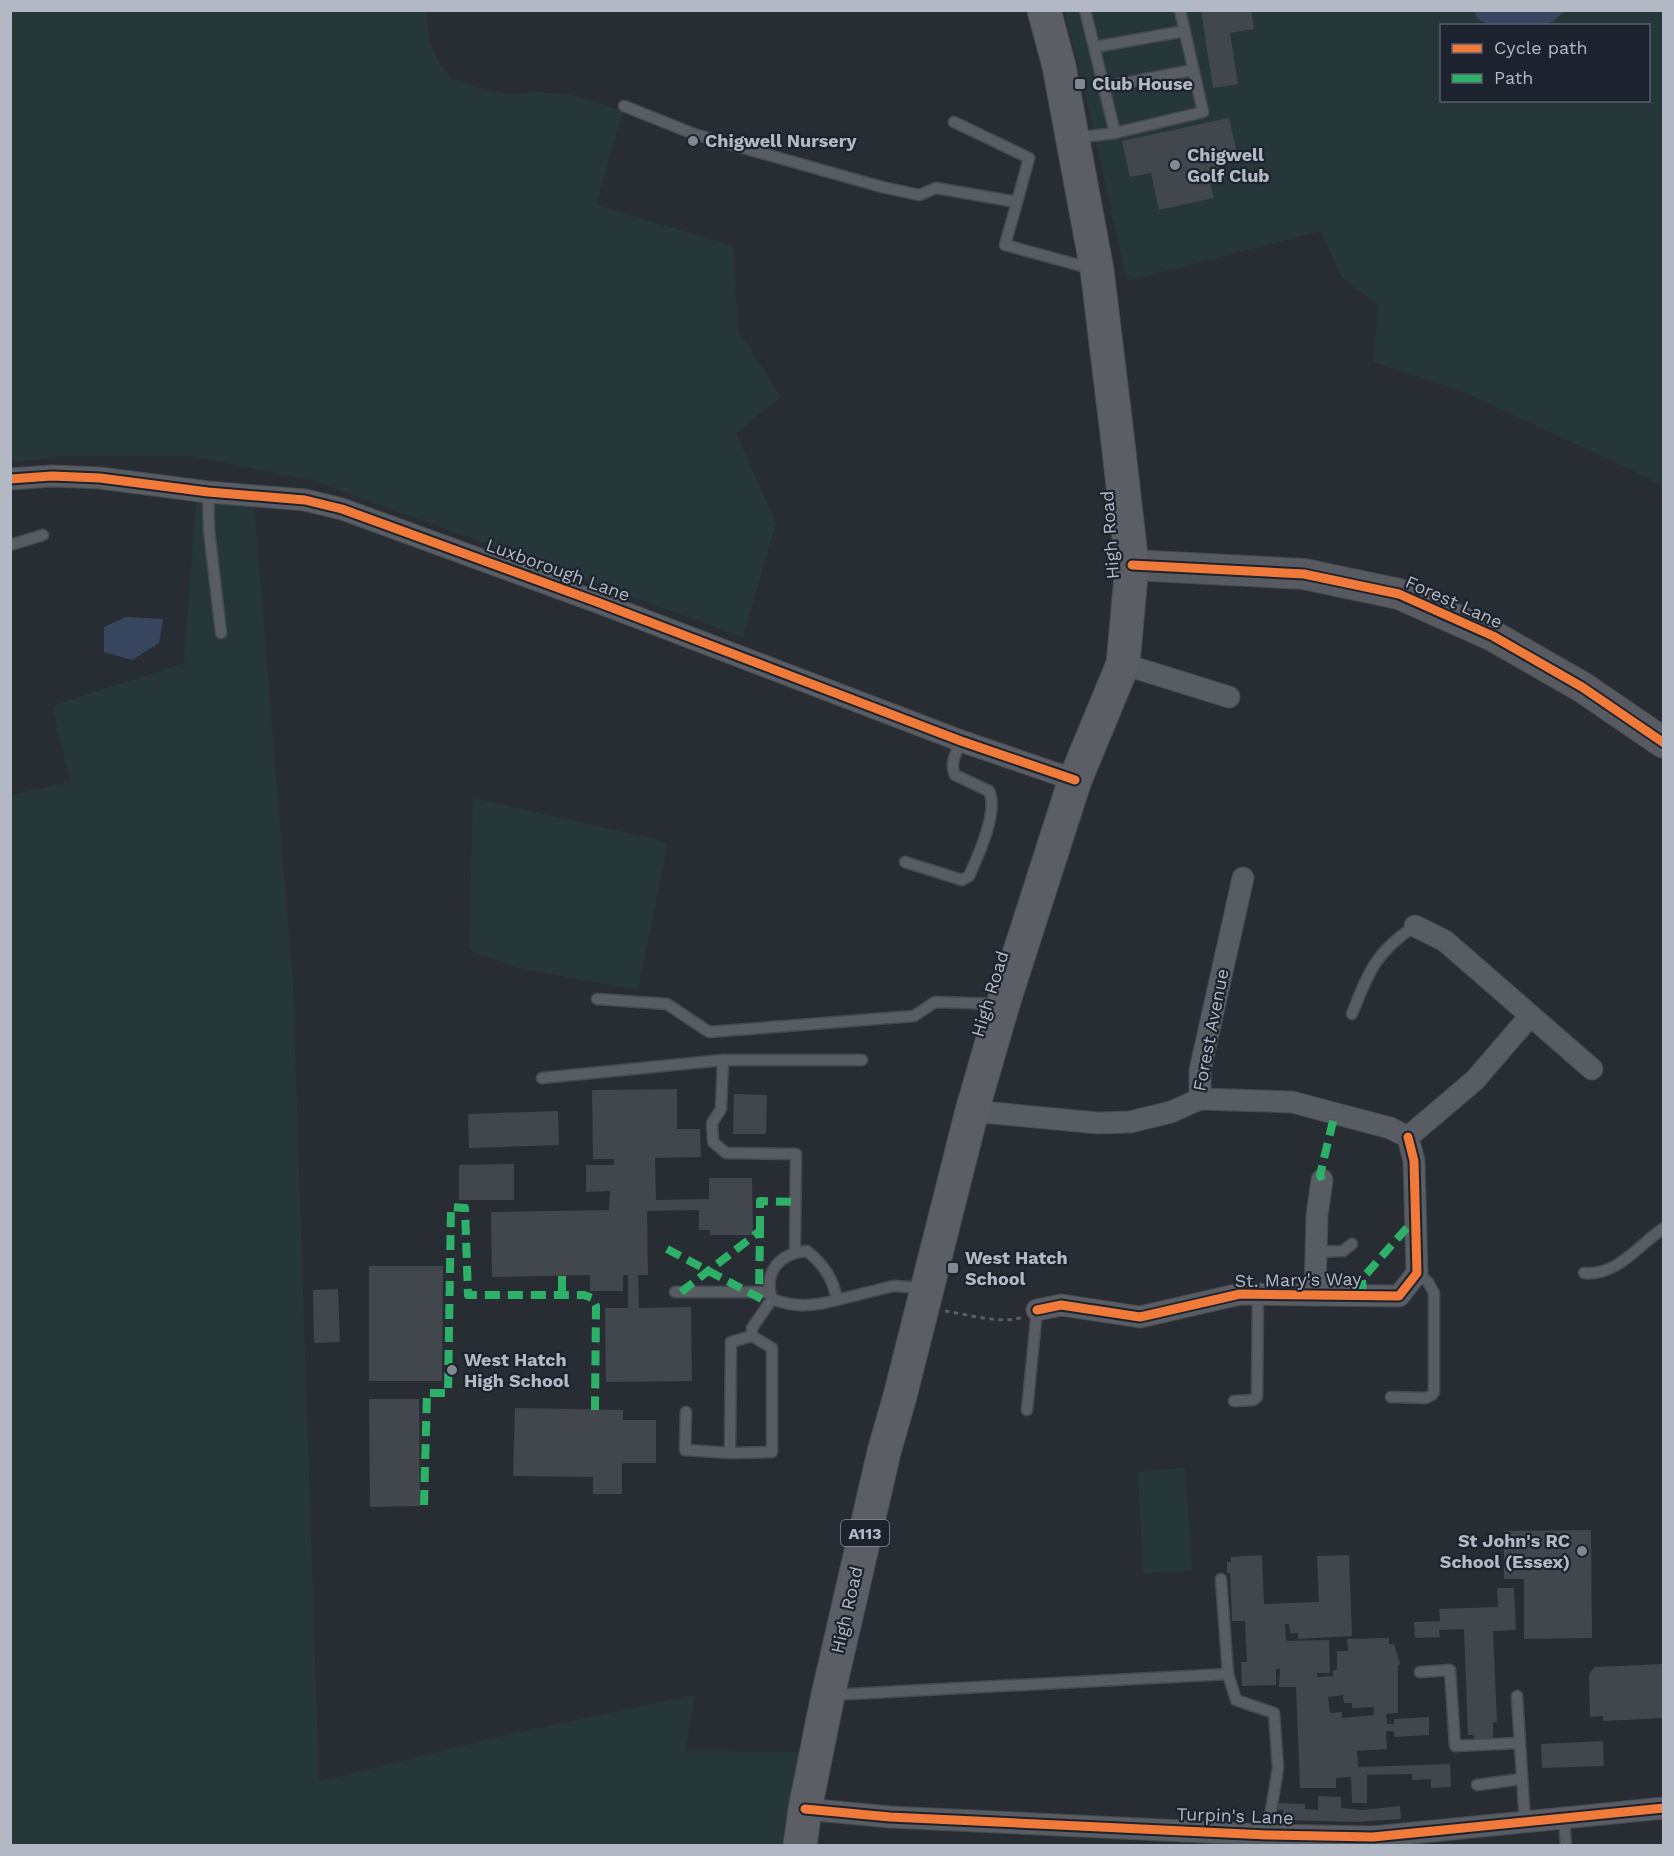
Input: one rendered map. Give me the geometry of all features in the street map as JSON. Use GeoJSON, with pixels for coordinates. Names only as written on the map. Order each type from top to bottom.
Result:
{"type":"FeatureCollection","features":[{"type":"Feature","properties":{"kind":"main road","name":"High Road"},"geometry":{"type":"LineString","coordinates":[[830,1683],[884,1452],[1002,1004],[1075,780],[1123,664],[1132,565],[1097,270],[1059,66],[1044,10]]}},
{"type":"Feature","properties":{"kind":"main road","name":"A113"},"geometry":{"type":"LineString","coordinates":[[800,1845],[830,1683]]}},
{"type":"Feature","properties":{"kind":"street","name":"Luxborough Lane"},"geometry":{"type":"LineString","coordinates":[[10,479],[52,476],[100,478],[208,492],[305,500],[342,509],[597,602],[961,741],[1075,780]]}},
{"type":"Feature","properties":{"kind":"street","name":"Forest Lane"},"geometry":{"type":"LineString","coordinates":[[1132,565],[1304,574],[1400,594],[1493,636],[1582,687],[1664,743]]}},
{"type":"Feature","properties":{"kind":"street"},"geometry":{"type":"LineString","coordinates":[[1123,664],[1229,697]]}},
{"type":"Feature","properties":{"kind":"street","name":"Forest Avenue"},"geometry":{"type":"LineString","coordinates":[[972,1111],[1098,1123],[1130,1122],[1171,1112],[1200,1099],[1200,1070],[1243,878]]}},
{"type":"Feature","properties":{"kind":"street"},"geometry":{"type":"LineString","coordinates":[[1415,926],[1444,940],[1592,1069]]}},
{"type":"Feature","properties":{"kind":"street"},"geometry":{"type":"LineString","coordinates":[[1408,1137],[1475,1080],[1530,1016]]}},
{"type":"Feature","properties":{"kind":"street"},"geometry":{"type":"LineString","coordinates":[[1200,1099],[1292,1102],[1390,1128],[1408,1137],[1414,1161],[1417,1273]]}},
{"type":"Feature","properties":{"kind":"street"},"geometry":{"type":"LineString","coordinates":[[1315,1295],[1317,1215],[1322,1180]]}},
{"type":"Feature","properties":{"kind":"street","name":"St. Mary's Way"},"geometry":{"type":"LineString","coordinates":[[1036,1310],[1061,1305],[1140,1317],[1240,1294],[1399,1296],[1417,1273]]}},
{"type":"Feature","properties":{"kind":"street","name":"Turpin's Lane"},"geometry":{"type":"LineString","coordinates":[[805,1809],[890,1817],[1267,1840],[1373,1837],[1664,1808]]}},
{"type":"Feature","properties":{"kind":"lane"},"geometry":{"type":"LineString","coordinates":[[1085,10],[1115,132]]}},
{"type":"Feature","properties":{"kind":"lane"},"geometry":{"type":"LineString","coordinates":[[1072,139],[1115,132],[1203,112],[1180,10]]}},
{"type":"Feature","properties":{"kind":"lane"},"geometry":{"type":"LineString","coordinates":[[1094,47],[1185,31]]}},
{"type":"Feature","properties":{"kind":"lane"},"geometry":{"type":"LineString","coordinates":[[1104,87],[1193,70]]}},
{"type":"Feature","properties":{"kind":"lane"},"geometry":{"type":"LineString","coordinates":[[624,106],[694,134],[882,187],[920,195],[936,188],[1017,202]]}},
{"type":"Feature","properties":{"kind":"lane"},"geometry":{"type":"LineString","coordinates":[[954,122],[1029,159],[1005,245],[1097,270]]}},
{"type":"Feature","properties":{"kind":"lane"},"geometry":{"type":"LineString","coordinates":[[208,492],[209,530],[221,633]]}},
{"type":"Feature","properties":{"kind":"lane"},"geometry":{"type":"LineString","coordinates":[[10,545],[43,535]]}},
{"type":"Feature","properties":{"kind":"lane"},"geometry":{"type":"LineString","coordinates":[[905,862],[962,880],[969,876],[990,817],[993,801],[989,791],[955,775],[952,771],[961,741]]}},
{"type":"Feature","properties":{"kind":"lane"},"geometry":{"type":"LineString","coordinates":[[1352,1014],[1369,971],[1380,955],[1396,938],[1415,926]]}},
{"type":"Feature","properties":{"kind":"lane"},"geometry":{"type":"LineString","coordinates":[[597,999],[667,1004],[710,1032],[914,1016],[935,1002],[1002,1004]]}},
{"type":"Feature","properties":{"kind":"lane"},"geometry":{"type":"LineString","coordinates":[[723,1060],[721,1109],[712,1124],[713,1142],[726,1153],[796,1154],[795,1252]]}},
{"type":"Feature","properties":{"kind":"lane"},"geometry":{"type":"LineString","coordinates":[[542,1078],[723,1060],[862,1060]]}},
{"type":"Feature","properties":{"kind":"lane"},"geometry":{"type":"LineString","coordinates":[[1584,1273],[1605,1272],[1664,1227]]}},
{"type":"Feature","properties":{"kind":"lane"},"geometry":{"type":"LineString","coordinates":[[1316,1252],[1343,1251],[1352,1244]]}},
{"type":"Feature","properties":{"kind":"lane"},"geometry":{"type":"LineString","coordinates":[[752,1336],[752,1328],[771,1295],[769,1281],[772,1271],[785,1256],[807,1251],[817,1258],[835,1285],[837,1300]]}},
{"type":"Feature","properties":{"kind":"lane"},"geometry":{"type":"LineString","coordinates":[[1391,1397],[1426,1398],[1434,1392],[1434,1293],[1428,1282],[1417,1273]]}},
{"type":"Feature","properties":{"kind":"lane"},"geometry":{"type":"LineString","coordinates":[[675,1292],[771,1295],[782,1303],[806,1306],[892,1287],[925,1297]]}},
{"type":"Feature","properties":{"kind":"lane"},"geometry":{"type":"LineString","coordinates":[[1234,1401],[1253,1400],[1257,1397],[1258,1294]]}},
{"type":"Feature","properties":{"kind":"lane"},"geometry":{"type":"LineString","coordinates":[[1028,1410],[1036,1310]]}},
{"type":"Feature","properties":{"kind":"lane"},"geometry":{"type":"LineString","coordinates":[[686,1412],[685,1450],[730,1453],[772,1452],[772,1348],[752,1336],[731,1342],[730,1453]]}},
{"type":"Feature","properties":{"kind":"lane"},"geometry":{"type":"LineString","coordinates":[[1221,1579],[1228,1674],[1236,1700],[1274,1713],[1278,1768],[1267,1840]]}},
{"type":"Feature","properties":{"kind":"lane"},"geometry":{"type":"LineString","coordinates":[[1420,1672],[1450,1670],[1455,1746],[1519,1743]]}},
{"type":"Feature","properties":{"kind":"lane"},"geometry":{"type":"LineString","coordinates":[[830,1683],[1228,1674]]}},
{"type":"Feature","properties":{"kind":"lane"},"geometry":{"type":"LineString","coordinates":[[1517,1696],[1521,1779],[1526,1823]]}},
{"type":"Feature","properties":{"kind":"lane"},"geometry":{"type":"LineString","coordinates":[[1477,1785],[1521,1779]]}},
{"type":"Feature","properties":{"kind":"lane"},"geometry":{"type":"LineString","coordinates":[[1564,1819],[1566,1845]]}},
{"type":"Feature","properties":{"kind":"path"},"geometry":{"type":"LineString","coordinates":[[925,1297],[994,1319],[1016,1320],[1036,1310]]}},
{"type":"Feature","properties":{"kind":"shaded area"},"geometry":{"type":"Polygon","coordinates":[[[10,11],[427,11],[429,38],[437,60],[451,78],[479,88],[510,95],[533,92],[572,95],[623,111],[596,205],[733,246],[738,330],[781,397],[736,433],[776,523],[743,637],[314,481],[190,456],[61,456],[11,463],[10,11]]]}},
{"type":"Feature","properties":{"kind":"shaded area","name":"Chigwell Golf Club"},"geometry":{"type":"Polygon","coordinates":[[[1064,11],[1663,11],[1663,488],[1649,478],[1459,390],[1373,362],[1379,305],[1342,278],[1321,231],[1127,281],[1085,92],[1064,11]]]}},
{"type":"Feature","properties":{"kind":"shaded area"},"geometry":{"type":"Polygon","coordinates":[[[197,494],[254,505],[293,986],[319,1782],[515,1733],[695,1695],[685,1751],[800,1752],[789,1845],[11,1845],[10,795],[70,782],[52,706],[184,663],[197,494]]]}},
{"type":"Feature","properties":{"kind":"shaded area"},"geometry":{"type":"Polygon","coordinates":[[[473,798],[668,842],[638,990],[522,969],[469,950],[473,798]]]}},
{"type":"Feature","properties":{"kind":"shaded area"},"geometry":{"type":"Polygon","coordinates":[[[1185,1468],[1192,1570],[1143,1574],[1138,1472],[1185,1468]]]}},
{"type":"Feature","properties":{"kind":"water"},"geometry":{"type":"Polygon","coordinates":[[[1474,11],[1565,11],[1549,24],[1488,24],[1478,19],[1474,11]]]}},
{"type":"Feature","properties":{"kind":"water"},"geometry":{"type":"Polygon","coordinates":[[[126,617],[163,619],[159,643],[132,660],[104,652],[104,627],[126,617]]]}},
{"type":"Feature","properties":{"kind":"building"},"geometry":{"type":"Polygon","coordinates":[[[1201,10],[1251,10],[1254,29],[1230,33],[1238,84],[1213,88],[1201,10]]]}},
{"type":"Feature","properties":{"kind":"building","name":"Chigwell Golf Club"},"geometry":{"type":"Polygon","coordinates":[[[1229,118],[1237,153],[1220,157],[1225,179],[1210,183],[1214,198],[1159,210],[1151,173],[1130,177],[1122,141],[1229,118]]]}},
{"type":"Feature","properties":{"kind":"building"},"geometry":{"type":"Polygon","coordinates":[[[677,1089],[677,1129],[700,1129],[701,1157],[655,1158],[656,1200],[709,1199],[709,1178],[752,1178],[753,1235],[710,1235],[710,1230],[699,1230],[699,1210],[647,1211],[648,1275],[638,1275],[639,1308],[691,1307],[692,1381],[606,1382],[605,1308],[628,1308],[628,1275],[623,1275],[623,1291],[590,1291],[590,1275],[492,1277],[491,1212],[609,1210],[610,1191],[586,1192],[586,1165],[614,1165],[614,1159],[593,1159],[592,1090],[677,1089]]]}},
{"type":"Feature","properties":{"kind":"building"},"geometry":{"type":"Polygon","coordinates":[[[734,1094],[767,1095],[766,1134],[733,1134],[734,1094]]]}},
{"type":"Feature","properties":{"kind":"building"},"geometry":{"type":"Polygon","coordinates":[[[558,1111],[559,1145],[469,1148],[468,1114],[558,1111]]]}},
{"type":"Feature","properties":{"kind":"building"},"geometry":{"type":"Polygon","coordinates":[[[514,1164],[514,1200],[459,1200],[459,1165],[514,1164]]]}},
{"type":"Feature","properties":{"kind":"building"},"geometry":{"type":"Polygon","coordinates":[[[369,1266],[443,1266],[442,1381],[369,1381],[369,1266]]]}},
{"type":"Feature","properties":{"kind":"building"},"geometry":{"type":"Polygon","coordinates":[[[338,1289],[340,1342],[314,1343],[313,1290],[338,1289]]]}},
{"type":"Feature","properties":{"kind":"building"},"geometry":{"type":"Polygon","coordinates":[[[369,1399],[419,1399],[420,1506],[370,1507],[369,1399]]]}},
{"type":"Feature","properties":{"kind":"building"},"geometry":{"type":"Polygon","coordinates":[[[515,1408],[623,1410],[623,1420],[656,1420],[656,1463],[622,1463],[622,1494],[593,1494],[593,1477],[513,1476],[515,1408]]]}},
{"type":"Feature","properties":{"kind":"building"},"geometry":{"type":"Polygon","coordinates":[[[1591,1530],[1592,1638],[1524,1639],[1524,1579],[1504,1579],[1504,1531],[1591,1530]]]}},
{"type":"Feature","properties":{"kind":"building"},"geometry":{"type":"Polygon","coordinates":[[[1262,1555],[1264,1604],[1319,1602],[1317,1556],[1349,1555],[1352,1636],[1298,1639],[1298,1633],[1290,1633],[1289,1624],[1285,1624],[1286,1641],[1329,1640],[1330,1673],[1317,1673],[1317,1677],[1333,1676],[1333,1670],[1337,1670],[1337,1651],[1348,1651],[1347,1639],[1389,1638],[1389,1644],[1394,1644],[1400,1664],[1398,1665],[1398,1713],[1386,1714],[1387,1724],[1394,1724],[1394,1719],[1429,1717],[1429,1735],[1394,1737],[1394,1731],[1386,1731],[1387,1749],[1357,1751],[1358,1767],[1450,1764],[1451,1787],[1431,1788],[1431,1779],[1412,1780],[1412,1774],[1367,1775],[1367,1803],[1352,1803],[1351,1777],[1336,1778],[1336,1788],[1300,1788],[1296,1687],[1279,1687],[1280,1669],[1276,1669],[1276,1685],[1242,1686],[1241,1662],[1247,1662],[1245,1621],[1232,1621],[1230,1573],[1227,1573],[1227,1562],[1231,1562],[1231,1557],[1262,1555]],[[1343,1695],[1328,1697],[1330,1713],[1342,1712],[1342,1718],[1374,1715],[1374,1707],[1352,1708],[1352,1703],[1344,1703],[1343,1695]]]}},
{"type":"Feature","properties":{"kind":"building"},"geometry":{"type":"Polygon","coordinates":[[[1497,1588],[1514,1588],[1516,1630],[1493,1631],[1497,1722],[1493,1722],[1493,1739],[1474,1740],[1474,1735],[1468,1735],[1464,1629],[1439,1630],[1440,1637],[1415,1638],[1414,1622],[1440,1621],[1439,1609],[1498,1607],[1497,1588]]]}},
{"type":"Feature","properties":{"kind":"building"},"geometry":{"type":"Polygon","coordinates":[[[1664,1664],[1664,1718],[1603,1721],[1603,1716],[1590,1717],[1589,1674],[1595,1667],[1664,1664]]]}},
{"type":"Feature","properties":{"kind":"building"},"geometry":{"type":"Polygon","coordinates":[[[1603,1741],[1604,1766],[1542,1768],[1541,1744],[1603,1741]]]}},
{"type":"Feature","properties":{"kind":"building"},"geometry":{"type":"Polygon","coordinates":[[[1318,1796],[1341,1797],[1341,1808],[1362,1810],[1400,1806],[1401,1819],[1356,1822],[1283,1820],[1283,1810],[1278,1810],[1278,1803],[1305,1804],[1305,1809],[1318,1810],[1318,1796]]]}},
{"type":"Feature","properties":{"kind":"marked path"},"geometry":{"type":"LineString","coordinates":[[1322,1180],[1320,1175],[1335,1113]]}},
{"type":"Feature","properties":{"kind":"marked path"},"geometry":{"type":"LineString","coordinates":[[760,1231],[760,1201],[796,1202]]}},
{"type":"Feature","properties":{"kind":"marked path"},"geometry":{"type":"LineString","coordinates":[[424,1505],[427,1393],[448,1393],[451,1207],[465,1208],[468,1295],[584,1295],[592,1298],[596,1306],[595,1410]]}},
{"type":"Feature","properties":{"kind":"marked path"},"geometry":{"type":"LineString","coordinates":[[1363,1295],[1362,1279],[1411,1223],[1415,1222]]}},
{"type":"Feature","properties":{"kind":"marked path"},"geometry":{"type":"LineString","coordinates":[[681,1292],[760,1231],[759,1292]]}},
{"type":"Feature","properties":{"kind":"marked path"},"geometry":{"type":"LineString","coordinates":[[667,1249],[769,1303]]}},
{"type":"Feature","properties":{"kind":"marked path"},"geometry":{"type":"LineString","coordinates":[[562,1276],[562,1295]]}},
{"type":"Feature","properties":{"kind":"cycle path"},"geometry":{"type":"LineString","coordinates":[[10,479],[52,476],[100,478],[208,492],[305,500],[342,509],[597,602],[961,741],[1075,780]]}},
{"type":"Feature","properties":{"kind":"cycle path"},"geometry":{"type":"LineString","coordinates":[[1132,565],[1304,574],[1399,594],[1493,636],[1582,687],[1664,743]]}},
{"type":"Feature","properties":{"kind":"cycle path"},"geometry":{"type":"LineString","coordinates":[[1037,1310],[1061,1305],[1140,1317],[1240,1294],[1399,1296],[1417,1273],[1414,1161],[1408,1137]]}},
{"type":"Feature","properties":{"kind":"cycle path"},"geometry":{"type":"LineString","coordinates":[[805,1809],[890,1817],[1267,1835],[1373,1837],[1664,1808]]}},
{"type":"Feature","properties":{"kind":"place","name":"Club House"},"geometry":{"type":"Point","coordinates":[1080,84]}},
{"type":"Feature","properties":{"kind":"place","name":"Chigwell Nursery"},"geometry":{"type":"Point","coordinates":[693,141]}},
{"type":"Feature","properties":{"kind":"place","name":"Chigwell Golf Club"},"geometry":{"type":"Point","coordinates":[1175,165]}},
{"type":"Feature","properties":{"kind":"place","name":"West Hatch School"},"geometry":{"type":"Point","coordinates":[953,1268]}},
{"type":"Feature","properties":{"kind":"place","name":"West Hatch High School"},"geometry":{"type":"Point","coordinates":[452,1370]}},
{"type":"Feature","properties":{"kind":"place","name":"St John's RC School (Essex)"},"geometry":{"type":"Point","coordinates":[1582,1551]}}]}
